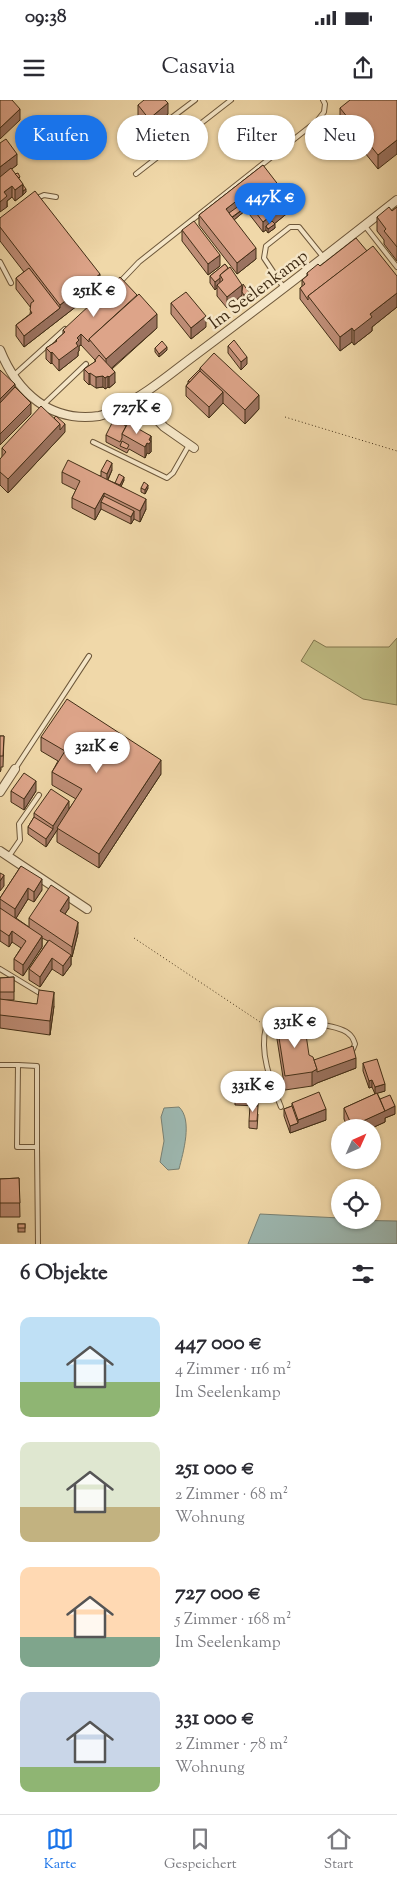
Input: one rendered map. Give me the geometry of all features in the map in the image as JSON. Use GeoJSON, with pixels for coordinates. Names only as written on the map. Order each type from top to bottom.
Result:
{"type":"FeatureCollection","features":[{"type":"Feature","properties":{"kind":"street","name":"Im Seelenkamp"},"geometry":{"type":"LineString","coordinates":[[0,350],[22,389],[43,406],[82,417],[101,416],[137,399],[284,289],[397,200]]}},
{"type":"Feature","properties":{"kind":"street"},"geometry":{"type":"LineString","coordinates":[[137,399],[164,427],[192,446]]}},
{"type":"Feature","properties":{"kind":"street"},"geometry":{"type":"LineString","coordinates":[[0,792],[15,770]]}},
{"type":"Feature","properties":{"kind":"street"},"geometry":{"type":"LineString","coordinates":[[0,851],[86,909]]}},
{"type":"Feature","properties":{"kind":"lane"},"geometry":{"type":"LineString","coordinates":[[175,115],[195,100]]}},
{"type":"Feature","properties":{"kind":"lane"},"geometry":{"type":"LineString","coordinates":[[136,174],[231,100]]}},
{"type":"Feature","properties":{"kind":"lane"},"geometry":{"type":"LineString","coordinates":[[114,287],[139,262],[317,121],[324,112],[325,104],[323,100]]}},
{"type":"Feature","properties":{"kind":"lane"},"geometry":{"type":"LineString","coordinates":[[31,202],[44,195],[56,196]]}},
{"type":"Feature","properties":{"kind":"lane"},"geometry":{"type":"LineString","coordinates":[[365,226],[397,268]]}},
{"type":"Feature","properties":{"kind":"lane"},"geometry":{"type":"LineString","coordinates":[[284,289],[264,258],[266,246],[290,227],[299,227],[324,258]]}},
{"type":"Feature","properties":{"kind":"lane"},"geometry":{"type":"LineString","coordinates":[[0,262],[11,283]]}},
{"type":"Feature","properties":{"kind":"lane"},"geometry":{"type":"LineString","coordinates":[[13,376],[69,326]]}},
{"type":"Feature","properties":{"kind":"lane"},"geometry":{"type":"LineString","coordinates":[[37,413],[86,364]]}},
{"type":"Feature","properties":{"kind":"lane"},"geometry":{"type":"LineString","coordinates":[[93,442],[167,478],[173,473],[192,446]]}},
{"type":"Feature","properties":{"kind":"lane"},"geometry":{"type":"LineString","coordinates":[[15,770],[89,656]]}},
{"type":"Feature","properties":{"kind":"lane"},"geometry":{"type":"LineString","coordinates":[[9,856],[20,840],[19,824],[39,794]]}},
{"type":"Feature","properties":{"kind":"lane"},"geometry":{"type":"LineString","coordinates":[[0,969],[43,994]]}},
{"type":"Feature","properties":{"kind":"lane"},"geometry":{"type":"LineString","coordinates":[[281,1107],[273,1088],[266,1062],[264,1035],[266,1027],[278,1024],[307,1023],[334,1027],[350,1035],[355,1044],[353,1049]]}},
{"type":"Feature","properties":{"kind":"lane"},"geometry":{"type":"LineString","coordinates":[[0,1065],[37,1066],[38,1244]]}},
{"type":"Feature","properties":{"kind":"lane"},"geometry":{"type":"LineString","coordinates":[[18,1065],[17,1148],[37,1147]]}},
{"type":"Feature","properties":{"kind":"path"},"geometry":{"type":"LineString","coordinates":[[285,417],[397,450]]}},
{"type":"Feature","properties":{"kind":"path"},"geometry":{"type":"LineString","coordinates":[[134,938],[266,1027]]}},
{"type":"Feature","properties":{"kind":"shaded area"},"geometry":{"type":"Polygon","coordinates":[[[397,638],[397,705],[363,699],[301,661],[314,640],[326,647],[389,647],[397,638]]]}},
{"type":"Feature","properties":{"kind":"water"},"geometry":{"type":"Polygon","coordinates":[[[179,1107],[185,1120],[186,1137],[179,1169],[168,1170],[160,1162],[164,1141],[161,1117],[164,1108],[179,1107]]]}},
{"type":"Feature","properties":{"kind":"water"},"geometry":{"type":"Polygon","coordinates":[[[260,1214],[331,1218],[331,1229],[381,1229],[381,1221],[397,1221],[397,1244],[248,1244],[260,1214]]]}},
{"type":"Feature","properties":{"kind":"building"},"geometry":{"type":"Polygon","coordinates":[[[0,100],[12,100],[20,109],[0,128],[0,100]]]}},
{"type":"Feature","properties":{"kind":"building"},"geometry":{"type":"Polygon","coordinates":[[[144,100],[165,100],[168,103],[154,115],[146,115],[138,105],[144,100]]]}},
{"type":"Feature","properties":{"kind":"building"},"geometry":{"type":"Polygon","coordinates":[[[350,100],[397,100],[397,140],[378,155],[374,150],[374,115],[346,115],[340,108],[350,100]]]}},
{"type":"Feature","properties":{"kind":"building"},"geometry":{"type":"Polygon","coordinates":[[[6,139],[15,151],[15,156],[0,167],[0,143],[6,139]]]}},
{"type":"Feature","properties":{"kind":"building"},"geometry":{"type":"Polygon","coordinates":[[[263,165],[290,200],[263,222],[243,196],[226,209],[256,248],[237,263],[199,215],[263,165]]]}},
{"type":"Feature","properties":{"kind":"building"},"geometry":{"type":"Polygon","coordinates":[[[11,168],[23,184],[15,190],[12,186],[4,192],[7,196],[0,202],[0,177],[11,168]]]}},
{"type":"Feature","properties":{"kind":"building"},"geometry":{"type":"Polygon","coordinates":[[[35,191],[100,274],[60,305],[0,227],[0,218],[35,191]]]}},
{"type":"Feature","properties":{"kind":"building"},"geometry":{"type":"Polygon","coordinates":[[[243,203],[246,207],[232,217],[229,213],[243,203]]]}},
{"type":"Feature","properties":{"kind":"building"},"geometry":{"type":"Polygon","coordinates":[[[389,207],[392,211],[397,207],[397,247],[384,231],[386,229],[377,217],[389,207]]]}},
{"type":"Feature","properties":{"kind":"building"},"geometry":{"type":"Polygon","coordinates":[[[194,221],[220,255],[208,264],[182,230],[194,221]]]}},
{"type":"Feature","properties":{"kind":"building"},"geometry":{"type":"Polygon","coordinates":[[[272,221],[275,224],[268,229],[266,226],[272,221]]]}},
{"type":"Feature","properties":{"kind":"building"},"geometry":{"type":"Polygon","coordinates":[[[356,238],[367,251],[308,296],[308,300],[300,288],[305,284],[302,280],[308,275],[307,273],[318,264],[320,266],[356,238]]]}},
{"type":"Feature","properties":{"kind":"building"},"geometry":{"type":"Polygon","coordinates":[[[373,246],[397,276],[397,293],[370,314],[372,317],[354,331],[352,328],[340,337],[308,296],[373,246]]]}},
{"type":"Feature","properties":{"kind":"building"},"geometry":{"type":"Polygon","coordinates":[[[225,264],[228,268],[215,282],[210,276],[225,264]]]}},
{"type":"Feature","properties":{"kind":"building"},"geometry":{"type":"Polygon","coordinates":[[[230,267],[242,285],[227,297],[217,285],[223,280],[220,275],[230,267]]]}},
{"type":"Feature","properties":{"kind":"building"},"geometry":{"type":"Polygon","coordinates":[[[29,268],[60,308],[24,336],[16,325],[32,313],[30,310],[31,303],[34,301],[16,278],[29,268]]]}},
{"type":"Feature","properties":{"kind":"building"},"geometry":{"type":"Polygon","coordinates":[[[120,277],[137,295],[89,339],[89,342],[81,334],[77,338],[79,340],[76,343],[78,346],[59,360],[46,348],[57,341],[65,332],[63,330],[120,277]]]}},
{"type":"Feature","properties":{"kind":"building"},"geometry":{"type":"Polygon","coordinates":[[[243,284],[249,292],[244,295],[242,292],[243,284]]]}},
{"type":"Feature","properties":{"kind":"building"},"geometry":{"type":"Polygon","coordinates":[[[186,292],[206,316],[191,328],[171,303],[186,292]]]}},
{"type":"Feature","properties":{"kind":"building"},"geometry":{"type":"Polygon","coordinates":[[[139,294],[157,314],[106,359],[89,339],[139,294]]]}},
{"type":"Feature","properties":{"kind":"building"},"geometry":{"type":"Polygon","coordinates":[[[234,340],[247,357],[241,362],[228,346],[234,340]]]}},
{"type":"Feature","properties":{"kind":"building"},"geometry":{"type":"Polygon","coordinates":[[[162,341],[167,347],[159,354],[155,348],[162,341]]]}},
{"type":"Feature","properties":{"kind":"building"},"geometry":{"type":"Polygon","coordinates":[[[214,353],[259,395],[245,410],[200,368],[214,353]]]}},
{"type":"Feature","properties":{"kind":"building"},"geometry":{"type":"Polygon","coordinates":[[[99,355],[115,372],[109,377],[96,377],[84,369],[96,361],[99,355]]]}},
{"type":"Feature","properties":{"kind":"building"},"geometry":{"type":"Polygon","coordinates":[[[200,369],[190,382],[188,381],[200,369]]]}},
{"type":"Feature","properties":{"kind":"building"},"geometry":{"type":"Polygon","coordinates":[[[0,370],[15,384],[0,399],[0,370]]]}},
{"type":"Feature","properties":{"kind":"building"},"geometry":{"type":"Polygon","coordinates":[[[200,371],[223,392],[209,407],[186,386],[200,371]]]}},
{"type":"Feature","properties":{"kind":"building"},"geometry":{"type":"Polygon","coordinates":[[[15,387],[31,403],[0,434],[0,403],[15,387]]]}},
{"type":"Feature","properties":{"kind":"building"},"geometry":{"type":"Polygon","coordinates":[[[41,406],[60,424],[8,479],[0,472],[0,459],[6,452],[2,448],[41,406]]]}},
{"type":"Feature","properties":{"kind":"building"},"geometry":{"type":"Polygon","coordinates":[[[56,416],[65,424],[60,430],[60,424],[54,418],[56,416]]]}},
{"type":"Feature","properties":{"kind":"building"},"geometry":{"type":"Polygon","coordinates":[[[114,419],[126,426],[120,442],[106,435],[114,419]]]}},
{"type":"Feature","properties":{"kind":"building"},"geometry":{"type":"Polygon","coordinates":[[[128,423],[151,436],[149,444],[147,443],[145,447],[122,434],[128,423]]]}},
{"type":"Feature","properties":{"kind":"building"},"geometry":{"type":"Polygon","coordinates":[[[122,441],[129,445],[127,449],[120,446],[122,441]]]}},
{"type":"Feature","properties":{"kind":"building"},"geometry":{"type":"Polygon","coordinates":[[[68,460],[146,499],[140,511],[104,493],[95,509],[72,498],[80,481],[62,472],[68,460]]]}},
{"type":"Feature","properties":{"kind":"building"},"geometry":{"type":"Polygon","coordinates":[[[107,460],[112,463],[107,474],[101,471],[107,460]]]}},
{"type":"Feature","properties":{"kind":"building"},"geometry":{"type":"Polygon","coordinates":[[[119,474],[124,477],[120,485],[115,483],[119,474]]]}},
{"type":"Feature","properties":{"kind":"building"},"geometry":{"type":"Polygon","coordinates":[[[144,482],[148,485],[145,490],[141,488],[144,482]]]}},
{"type":"Feature","properties":{"kind":"building"},"geometry":{"type":"Polygon","coordinates":[[[104,496],[134,511],[131,517],[101,502],[104,496]]]}},
{"type":"Feature","properties":{"kind":"building"},"geometry":{"type":"Polygon","coordinates":[[[67,699],[161,760],[99,854],[57,828],[82,789],[52,772],[65,751],[41,737],[67,699]]]}},
{"type":"Feature","properties":{"kind":"building"},"geometry":{"type":"Polygon","coordinates":[[[0,736],[4,736],[3,756],[0,756],[0,736]]]}},
{"type":"Feature","properties":{"kind":"building"},"geometry":{"type":"Polygon","coordinates":[[[24,773],[36,781],[24,799],[11,791],[24,773]]]}},
{"type":"Feature","properties":{"kind":"building"},"geometry":{"type":"Polygon","coordinates":[[[51,789],[69,801],[53,826],[34,813],[51,789]]]}},
{"type":"Feature","properties":{"kind":"building"},"geometry":{"type":"Polygon","coordinates":[[[34,817],[53,829],[46,839],[28,827],[34,817]]]}},
{"type":"Feature","properties":{"kind":"building"},"geometry":{"type":"Polygon","coordinates":[[[21,866],[42,879],[34,892],[28,888],[15,909],[0,898],[21,866]]]}},
{"type":"Feature","properties":{"kind":"building"},"geometry":{"type":"Polygon","coordinates":[[[0,873],[4,875],[0,881],[0,873]]]}},
{"type":"Feature","properties":{"kind":"building"},"geometry":{"type":"Polygon","coordinates":[[[51,885],[69,897],[60,911],[78,922],[72,947],[29,918],[51,885]]]}},
{"type":"Feature","properties":{"kind":"building"},"geometry":{"type":"Polygon","coordinates":[[[0,908],[42,936],[23,965],[14,959],[26,941],[12,931],[9,936],[0,930],[0,908]]]}},
{"type":"Feature","properties":{"kind":"building"},"geometry":{"type":"Polygon","coordinates":[[[49,940],[71,955],[63,966],[52,958],[40,977],[29,969],[49,940]]]}},
{"type":"Feature","properties":{"kind":"building"},"geometry":{"type":"Polygon","coordinates":[[[14,977],[14,992],[0,992],[0,978],[14,977]]]}},
{"type":"Feature","properties":{"kind":"building"},"geometry":{"type":"Polygon","coordinates":[[[39,990],[54,992],[50,1021],[0,1015],[0,999],[37,1004],[39,990]]]}},
{"type":"Feature","properties":{"kind":"building"},"geometry":{"type":"Polygon","coordinates":[[[304,1021],[309,1055],[313,1057],[317,1069],[312,1072],[285,1076],[277,1025],[304,1021]]]}},
{"type":"Feature","properties":{"kind":"building"},"geometry":{"type":"Polygon","coordinates":[[[353,1046],[356,1058],[317,1072],[314,1060],[353,1046]]]}},
{"type":"Feature","properties":{"kind":"building"},"geometry":{"type":"Polygon","coordinates":[[[377,1059],[385,1084],[375,1087],[372,1080],[369,1081],[363,1063],[377,1059]]]}},
{"type":"Feature","properties":{"kind":"building"},"geometry":{"type":"Polygon","coordinates":[[[236,1080],[259,1081],[258,1095],[235,1095],[236,1080]]]}},
{"type":"Feature","properties":{"kind":"building"},"geometry":{"type":"Polygon","coordinates":[[[319,1092],[326,1109],[298,1120],[292,1103],[319,1092]]]}},
{"type":"Feature","properties":{"kind":"building"},"geometry":{"type":"Polygon","coordinates":[[[377,1093],[385,1111],[367,1119],[349,1119],[344,1108],[377,1093]]]}},
{"type":"Feature","properties":{"kind":"building"},"geometry":{"type":"Polygon","coordinates":[[[390,1095],[395,1106],[385,1111],[380,1099],[390,1095]]]}},
{"type":"Feature","properties":{"kind":"building"},"geometry":{"type":"Polygon","coordinates":[[[250,1106],[258,1106],[257,1121],[249,1121],[250,1106]]]}},
{"type":"Feature","properties":{"kind":"building"},"geometry":{"type":"Polygon","coordinates":[[[292,1106],[298,1123],[290,1126],[284,1109],[292,1106]]]}},
{"type":"Feature","properties":{"kind":"building"},"geometry":{"type":"Polygon","coordinates":[[[19,1178],[20,1203],[0,1203],[0,1179],[19,1178]]]}},
{"type":"Feature","properties":{"kind":"building"},"geometry":{"type":"Polygon","coordinates":[[[18,1224],[25,1224],[25,1228],[18,1228],[18,1224]]]}}]}
